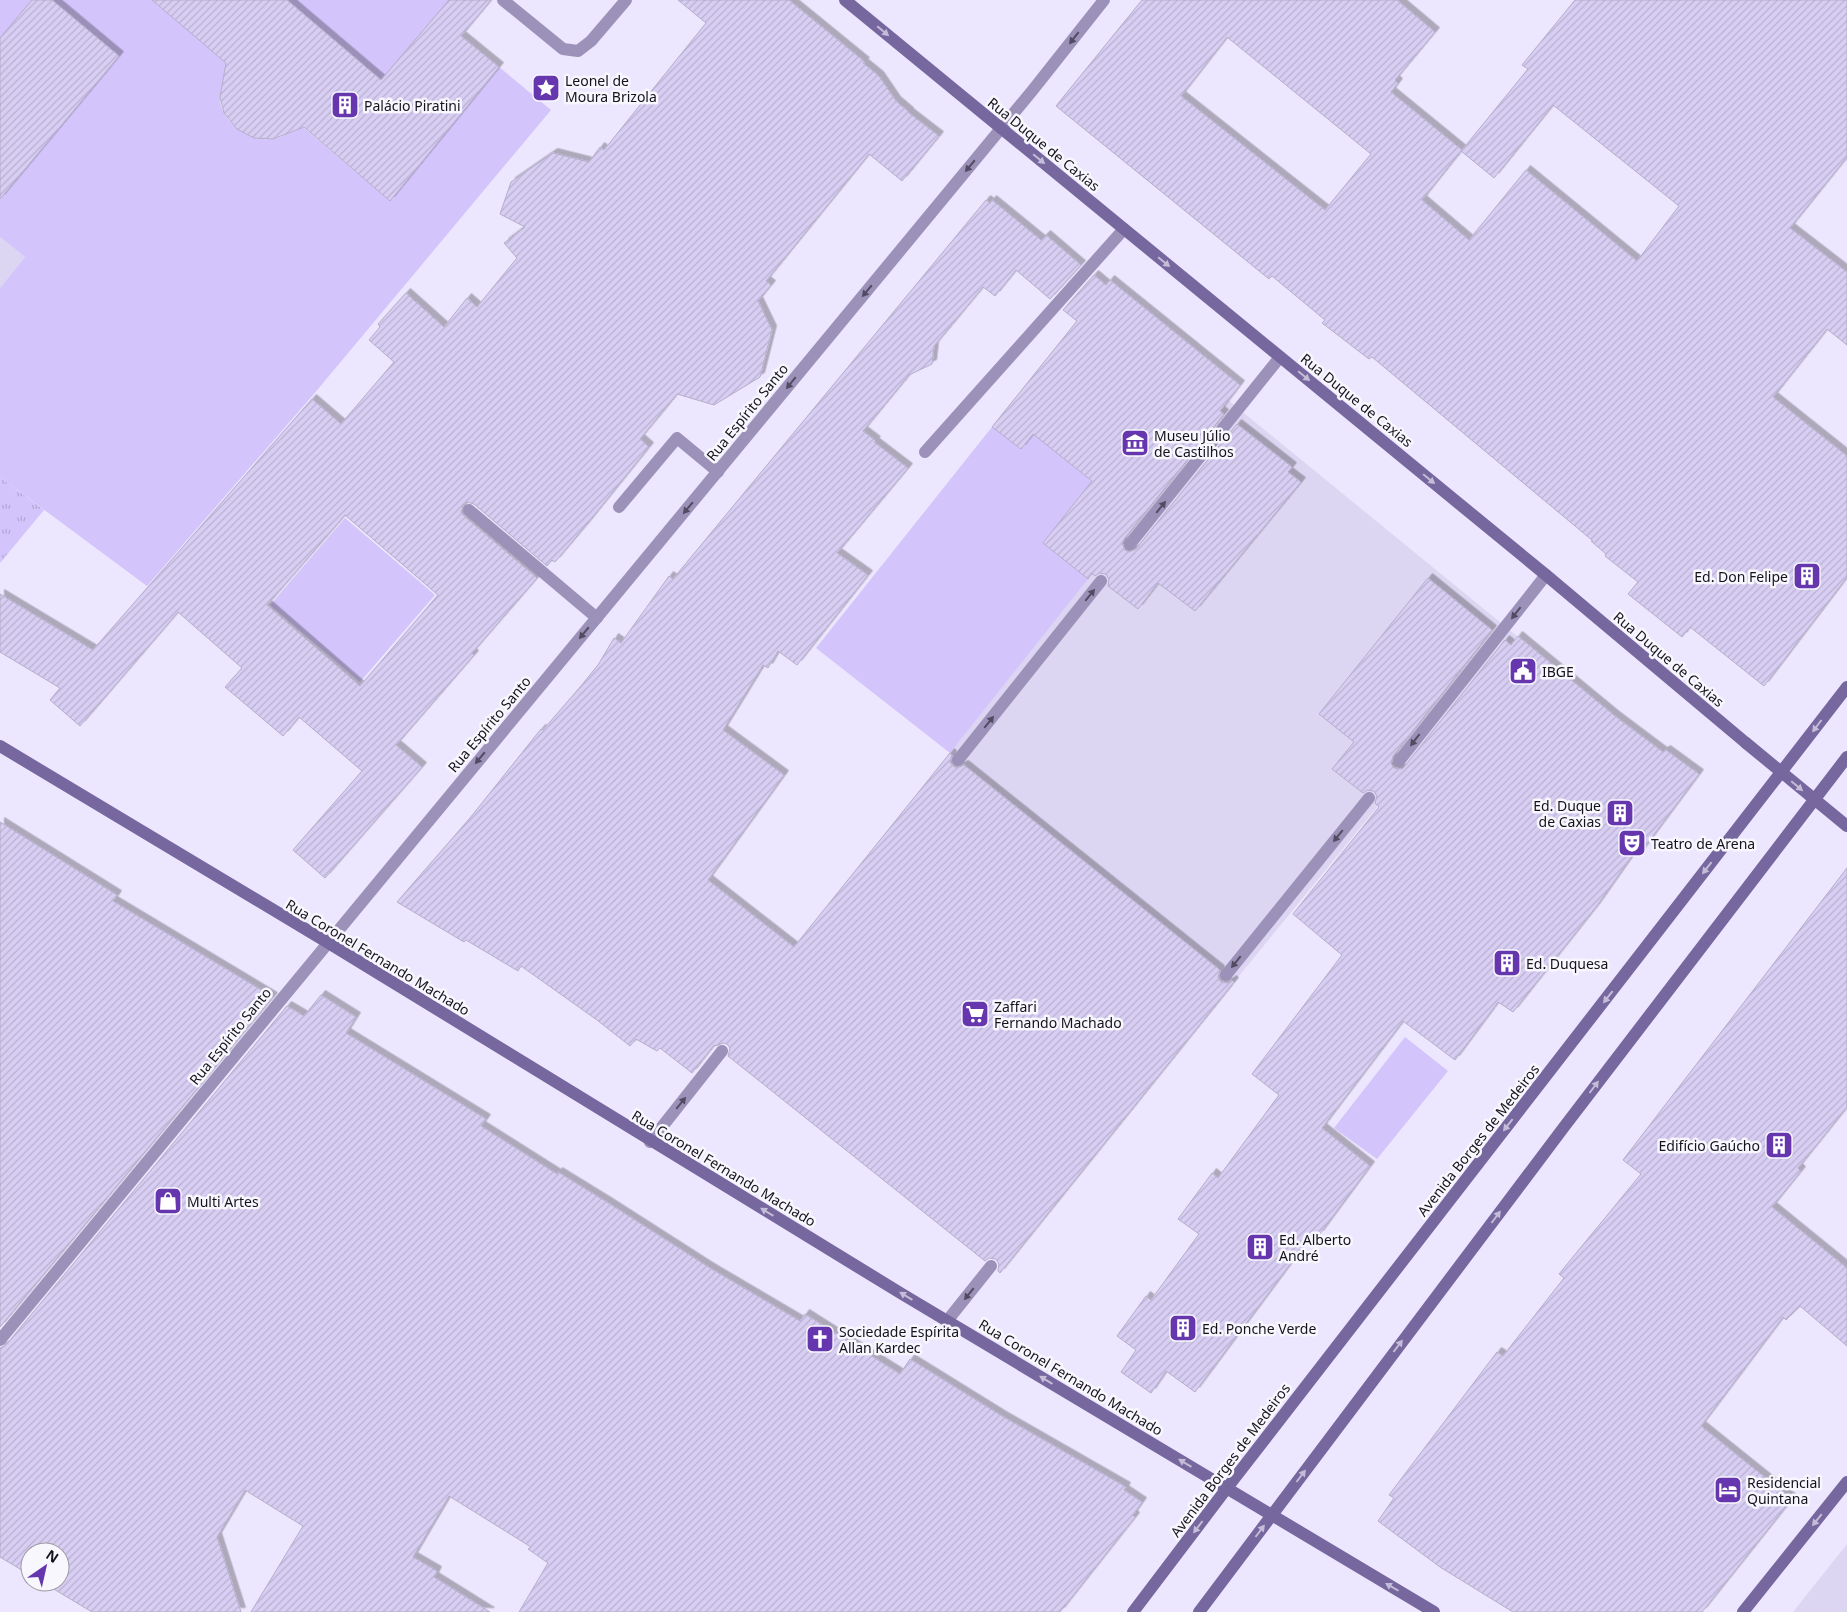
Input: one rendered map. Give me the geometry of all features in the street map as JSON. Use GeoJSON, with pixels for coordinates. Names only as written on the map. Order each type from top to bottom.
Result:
{"type":"FeatureCollection","features":[{"type":"Feature","properties":{"kind":"street"},"geometry":{"type":"LineString","coordinates":[[503,0],[563,48],[578,51],[591,41],[626,0]]}},
{"type":"Feature","properties":{"kind":"street","name":"Rua Duque de Caxias"},"geometry":{"type":"LineString","coordinates":[[845,0],[1546,575],[1847,826]]}},
{"type":"Feature","properties":{"kind":"street","name":"Rua Espírito Santo"},"geometry":{"type":"LineString","coordinates":[[0,1340],[327,942],[598,618],[1104,0]]}},
{"type":"Feature","properties":{"kind":"street"},"geometry":{"type":"LineString","coordinates":[[925,452],[1124,229]]}},
{"type":"Feature","properties":{"kind":"street"},"geometry":{"type":"LineString","coordinates":[[1130,544],[1280,357]]}},
{"type":"Feature","properties":{"kind":"street"},"geometry":{"type":"LineString","coordinates":[[619,507],[676,438],[718,472]]}},
{"type":"Feature","properties":{"kind":"street"},"geometry":{"type":"LineString","coordinates":[[469,510],[598,618]]}},
{"type":"Feature","properties":{"kind":"street"},"geometry":{"type":"LineString","coordinates":[[1399,761],[1546,575]]}},
{"type":"Feature","properties":{"kind":"street"},"geometry":{"type":"LineString","coordinates":[[958,760],[1101,581]]}},
{"type":"Feature","properties":{"kind":"street","name":"Avenida Borges de Medeiros"},"geometry":{"type":"LineString","coordinates":[[1134,1612],[1227,1488],[1847,687]]}},
{"type":"Feature","properties":{"kind":"street","name":"Rua Coronel Fernando Machado"},"geometry":{"type":"LineString","coordinates":[[0,746],[327,942],[650,1142],[1434,1612]]}},
{"type":"Feature","properties":{"kind":"street"},"geometry":{"type":"LineString","coordinates":[[1199,1612],[1570,1119],[1847,757]]}},
{"type":"Feature","properties":{"kind":"street"},"geometry":{"type":"LineString","coordinates":[[1226,975],[1369,798]]}},
{"type":"Feature","properties":{"kind":"street"},"geometry":{"type":"LineString","coordinates":[[650,1142],[722,1052]]}},
{"type":"Feature","properties":{"kind":"street"},"geometry":{"type":"LineString","coordinates":[[947,1321],[991,1266]]}},
{"type":"Feature","properties":{"kind":"street"},"geometry":{"type":"LineString","coordinates":[[1743,1612],[1847,1482]]}},
{"type":"Feature","properties":{"kind":"shaded area"},"geometry":{"type":"Polygon","coordinates":[[[0,237],[25,257],[0,288],[0,237]]]}},
{"type":"Feature","properties":{"kind":"shaded area"},"geometry":{"type":"Polygon","coordinates":[[[1228,400],[1517,636],[1234,982],[950,753],[1228,400]]]}},
{"type":"Feature","properties":{"kind":"shaded area"},"geometry":{"type":"Polygon","coordinates":[[[1847,1544],[1847,1612],[1793,1612],[1847,1544]]]}},
{"type":"Feature","properties":{"kind":"green space"},"geometry":{"type":"Polygon","coordinates":[[[0,0],[152,0],[232,68],[220,97],[221,106],[230,122],[246,134],[264,139],[272,139],[284,135],[298,123],[390,201],[499,67],[551,110],[313,395],[147,586],[0,477],[0,288],[25,257],[0,237],[0,0]]]}},
{"type":"Feature","properties":{"kind":"green space"},"geometry":{"type":"Polygon","coordinates":[[[287,0],[449,0],[381,80],[287,0]]]}},
{"type":"Feature","properties":{"kind":"green space"},"geometry":{"type":"Polygon","coordinates":[[[1057,405],[1086,428],[1063,458],[1092,481],[1043,543],[1088,579],[950,753],[816,648],[992,427],[1021,449],[1057,405]]]}},
{"type":"Feature","properties":{"kind":"green space"},"geometry":{"type":"Polygon","coordinates":[[[0,477],[44,510],[0,563],[0,477]]]}},
{"type":"Feature","properties":{"kind":"green space"},"geometry":{"type":"Polygon","coordinates":[[[345,518],[435,595],[360,682],[270,605],[345,518]]]}},
{"type":"Feature","properties":{"kind":"green space"},"geometry":{"type":"Polygon","coordinates":[[[1405,1037],[1448,1071],[1377,1159],[1334,1128],[1405,1037]]]}},
{"type":"Feature","properties":{"kind":"building"},"geometry":{"type":"Polygon","coordinates":[[[32,0],[52,0],[119,56],[0,199],[0,38],[32,0]]]}},
{"type":"Feature","properties":{"kind":"building","name":"Palácio Piratini"},"geometry":{"type":"Polygon","coordinates":[[[152,0],[287,0],[381,80],[449,0],[491,0],[461,36],[499,67],[390,201],[304,127],[273,139],[254,138],[237,129],[224,113],[220,97],[226,63],[152,0]]]}},
{"type":"Feature","properties":{"kind":"building"},"geometry":{"type":"Polygon","coordinates":[[[678,0],[789,0],[865,62],[863,63],[879,76],[896,101],[939,136],[902,181],[869,154],[766,281],[771,285],[758,301],[772,330],[760,377],[714,405],[677,394],[640,439],[649,447],[555,562],[552,560],[547,566],[474,504],[467,502],[463,505],[461,512],[464,516],[537,578],[472,653],[474,655],[396,745],[422,767],[325,878],[293,850],[362,771],[299,717],[283,736],[225,687],[242,668],[178,612],[80,726],[50,700],[60,688],[0,652],[0,594],[93,650],[312,399],[341,424],[394,362],[369,340],[380,327],[378,324],[406,293],[444,327],[467,298],[477,307],[517,258],[504,243],[525,227],[500,214],[511,182],[553,153],[589,162],[600,147],[604,150],[706,23],[678,0]],[[345,515],[267,605],[360,686],[438,595],[345,515]]]}},
{"type":"Feature","properties":{"kind":"building"},"geometry":{"type":"Polygon","coordinates":[[[1142,0],[1397,0],[1435,32],[1395,80],[1398,83],[1391,92],[1462,150],[1528,69],[1522,65],[1575,0],[1847,0],[1847,157],[1790,228],[1847,272],[1847,345],[1827,329],[1773,397],[1847,456],[1847,577],[1764,686],[1690,627],[1682,637],[1628,594],[1638,582],[1605,556],[1606,554],[1591,541],[1593,541],[1372,357],[1369,359],[1322,323],[1325,320],[1272,276],[1269,279],[1056,106],[1142,0]],[[1227,37],[1181,96],[1325,210],[1371,154],[1227,37]],[[1553,105],[1494,178],[1461,151],[1422,200],[1469,240],[1526,170],[1637,261],[1679,206],[1553,105]]]}},
{"type":"Feature","properties":{"kind":"building"},"geometry":{"type":"Polygon","coordinates":[[[986,200],[990,203],[992,200],[1041,240],[1046,235],[1081,265],[1050,299],[1016,270],[995,296],[983,287],[934,346],[932,364],[909,375],[863,431],[876,441],[874,442],[908,468],[837,553],[868,575],[797,665],[778,651],[768,668],[763,665],[723,730],[784,775],[708,880],[794,947],[950,753],[952,755],[950,762],[953,766],[957,768],[964,765],[1220,970],[1218,977],[1221,982],[1228,983],[1232,980],[1234,982],[1000,1273],[998,1271],[999,1264],[996,1259],[989,1258],[985,1261],[728,1056],[730,1048],[727,1044],[714,1045],[692,1073],[660,1048],[657,1051],[636,1039],[630,1046],[521,966],[518,971],[466,940],[464,942],[397,902],[470,818],[541,729],[543,730],[581,686],[598,665],[614,638],[621,643],[669,576],[673,579],[986,200]]]}},
{"type":"Feature","properties":{"kind":"building"},"geometry":{"type":"Polygon","coordinates":[[[1094,275],[1106,285],[1110,280],[1240,385],[1220,411],[1224,414],[1124,539],[1122,543],[1125,550],[1129,552],[1136,549],[1237,424],[1292,467],[1288,472],[1301,482],[1195,611],[1158,583],[1138,609],[1108,586],[1109,579],[1106,574],[1099,573],[1095,576],[1092,573],[1088,579],[1043,543],[1092,481],[1033,434],[1021,449],[992,427],[1077,321],[1063,310],[1094,275]]]}},
{"type":"Feature","properties":{"kind":"building"},"geometry":{"type":"Polygon","coordinates":[[[1428,578],[1492,630],[1393,756],[1391,764],[1394,768],[1402,769],[1405,766],[1505,640],[1511,645],[1518,636],[1615,716],[1663,752],[1666,750],[1699,774],[1638,856],[1634,853],[1596,907],[1513,1012],[1498,1002],[1455,1060],[1403,1021],[1322,1128],[1370,1166],[1319,1235],[1314,1232],[1195,1392],[1166,1371],[1151,1393],[1121,1372],[1136,1350],[1117,1336],[1146,1296],[1151,1300],[1199,1234],[1178,1219],[1212,1173],[1218,1178],[1279,1095],[1252,1074],[1342,955],[1293,914],[1379,807],[1375,803],[1377,796],[1374,791],[1367,790],[1363,793],[1332,769],[1354,742],[1319,714],[1428,578]]]}},
{"type":"Feature","properties":{"kind":"building"},"geometry":{"type":"Polygon","coordinates":[[[0,822],[117,895],[113,901],[273,997],[0,1327],[0,822]]]}},
{"type":"Feature","properties":{"kind":"building"},"geometry":{"type":"Polygon","coordinates":[[[1847,868],[1847,1107],[1798,1168],[1801,1171],[1772,1207],[1847,1268],[1847,1346],[1800,1306],[1786,1320],[1783,1317],[1701,1426],[1792,1499],[1702,1612],[1513,1612],[1440,1567],[1378,1521],[1394,1498],[1389,1495],[1497,1352],[1503,1356],[1564,1278],[1559,1274],[1641,1174],[1623,1160],[1847,868]]]}},
{"type":"Feature","properties":{"kind":"building"},"geometry":{"type":"Polygon","coordinates":[[[321,995],[356,1017],[346,1033],[486,1119],[481,1126],[557,1174],[558,1172],[610,1204],[710,1268],[800,1321],[805,1314],[900,1374],[910,1359],[1002,1416],[1126,1487],[1124,1490],[1142,1502],[1133,1515],[1135,1517],[1060,1612],[519,1612],[548,1563],[528,1549],[531,1547],[449,1496],[413,1557],[437,1571],[434,1577],[490,1612],[251,1612],[303,1526],[245,1490],[217,1537],[241,1612],[92,1612],[59,1592],[70,1592],[70,1542],[20,1542],[20,1569],[0,1557],[0,1348],[6,1345],[287,1006],[304,1016],[321,995]]]}},
{"type":"Feature","properties":{"kind":"place","name":"Leonel de Moura Brizola"},"geometry":{"type":"Point","coordinates":[546,88]}},
{"type":"Feature","properties":{"kind":"place","name":"Palácio Piratini"},"geometry":{"type":"Point","coordinates":[345,105]}},
{"type":"Feature","properties":{"kind":"place","name":"Museu Júlio de Castilhos"},"geometry":{"type":"Point","coordinates":[1135,443]}},
{"type":"Feature","properties":{"kind":"place","name":"Ed. Don Felipe"},"geometry":{"type":"Point","coordinates":[1807,576]}},
{"type":"Feature","properties":{"kind":"place","name":"IBGE"},"geometry":{"type":"Point","coordinates":[1523,671]}},
{"type":"Feature","properties":{"kind":"place","name":"Ed. Duque de Caxias"},"geometry":{"type":"Point","coordinates":[1620,813]}},
{"type":"Feature","properties":{"kind":"place","name":"Teatro de Arena"},"geometry":{"type":"Point","coordinates":[1632,843]}},
{"type":"Feature","properties":{"kind":"place","name":"Ed. Duquesa"},"geometry":{"type":"Point","coordinates":[1507,963]}},
{"type":"Feature","properties":{"kind":"place","name":"Zaffari Fernando Machado"},"geometry":{"type":"Point","coordinates":[975,1014]}},
{"type":"Feature","properties":{"kind":"place","name":"Edifício Gaúcho"},"geometry":{"type":"Point","coordinates":[1779,1145]}},
{"type":"Feature","properties":{"kind":"place","name":"Multi Artes"},"geometry":{"type":"Point","coordinates":[168,1201]}},
{"type":"Feature","properties":{"kind":"place","name":"Ed. Alberto André"},"geometry":{"type":"Point","coordinates":[1260,1247]}},
{"type":"Feature","properties":{"kind":"place","name":"Ed. Ponche Verde"},"geometry":{"type":"Point","coordinates":[1183,1328]}},
{"type":"Feature","properties":{"kind":"place","name":"Sociedade Espírita Allan Kardec"},"geometry":{"type":"Point","coordinates":[820,1339]}},
{"type":"Feature","properties":{"kind":"place","name":"Residencial Quintana"},"geometry":{"type":"Point","coordinates":[1728,1490]}}]}
